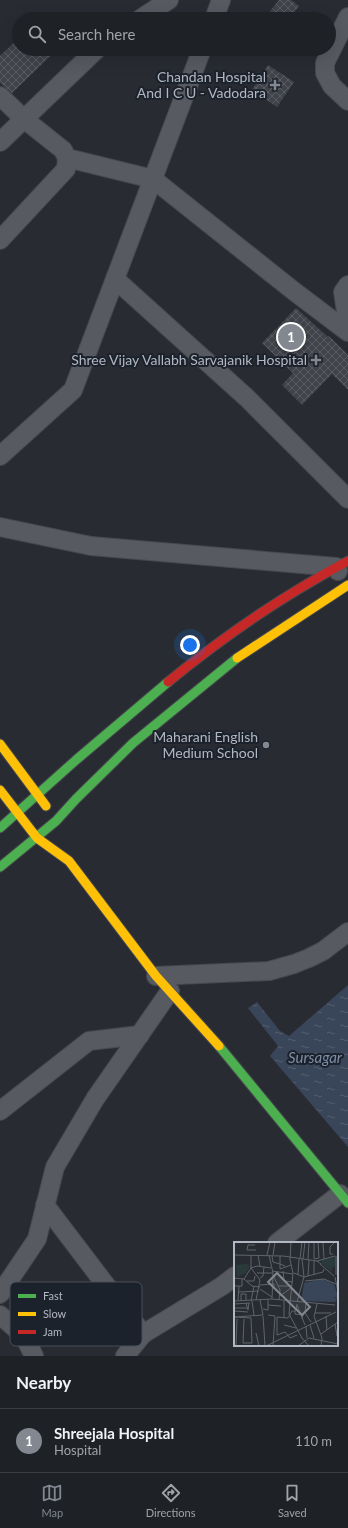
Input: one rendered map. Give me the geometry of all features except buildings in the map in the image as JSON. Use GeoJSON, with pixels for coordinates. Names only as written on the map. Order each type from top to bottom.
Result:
{"type":"FeatureCollection","features":[{"type":"Feature","properties":{"kind":"street"},"geometry":{"type":"LineString","coordinates":[[151,12],[169,0]]}},
{"type":"Feature","properties":{"kind":"street"},"geometry":{"type":"LineString","coordinates":[[217,12],[221,0]]}},
{"type":"Feature","properties":{"kind":"street"},"geometry":{"type":"LineString","coordinates":[[336,41],[348,17]]}},
{"type":"Feature","properties":{"kind":"street"},"geometry":{"type":"LineString","coordinates":[[0,142],[90,56]]}},
{"type":"Feature","properties":{"kind":"street"},"geometry":{"type":"LineString","coordinates":[[0,456],[73,390],[199,56]]}},
{"type":"Feature","properties":{"kind":"street"},"geometry":{"type":"LineString","coordinates":[[328,56],[325,63],[325,73],[332,86],[348,101]]}},
{"type":"Feature","properties":{"kind":"street"},"geometry":{"type":"LineString","coordinates":[[0,96],[24,119],[63,150],[67,158],[66,169],[0,240]]}},
{"type":"Feature","properties":{"kind":"street"},"geometry":{"type":"LineString","coordinates":[[67,158],[154,179],[295,292],[348,332]]}},
{"type":"Feature","properties":{"kind":"street"},"geometry":{"type":"LineString","coordinates":[[115,279],[248,398],[346,491]]}},
{"type":"Feature","properties":{"kind":"street"},"geometry":{"type":"LineString","coordinates":[[348,284],[343,292],[348,324]]}},
{"type":"Feature","properties":{"kind":"street"},"geometry":{"type":"LineString","coordinates":[[0,527],[91,546],[225,557],[342,564]]}},
{"type":"Feature","properties":{"kind":"street"},"geometry":{"type":"LineString","coordinates":[[0,867],[37,838],[57,825],[76,799],[133,743],[242,654],[348,586],[342,564]]}},
{"type":"Feature","properties":{"kind":"street"},"geometry":{"type":"LineString","coordinates":[[0,828],[170,681],[234,630],[312,580],[342,564]]}},
{"type":"Feature","properties":{"kind":"street"},"geometry":{"type":"LineString","coordinates":[[0,744],[38,795],[57,825]]}},
{"type":"Feature","properties":{"kind":"street"},"geometry":{"type":"LineString","coordinates":[[0,790],[37,838],[69,860]]}},
{"type":"Feature","properties":{"kind":"street"},"geometry":{"type":"LineString","coordinates":[[64,848],[69,860],[156,976],[212,1037],[344,1198],[278,1242]]}},
{"type":"Feature","properties":{"kind":"street"},"geometry":{"type":"LineString","coordinates":[[156,976],[269,971],[309,958],[323,951],[348,932]]}},
{"type":"Feature","properties":{"kind":"street"},"geometry":{"type":"LineString","coordinates":[[0,1294],[37,1239],[55,1167],[95,1099],[170,991]]}},
{"type":"Feature","properties":{"kind":"street"},"geometry":{"type":"LineString","coordinates":[[0,1111],[89,1041],[140,1035]]}},
{"type":"Feature","properties":{"kind":"street"},"geometry":{"type":"LineString","coordinates":[[45,1205],[103,1282]]}},
{"type":"Feature","properties":{"kind":"street"},"geometry":{"type":"LineString","coordinates":[[143,1334],[222,1286],[234,1277]]}},
{"type":"Feature","properties":{"kind":"street"},"geometry":{"type":"LineString","coordinates":[[0,1315],[10,1324]]}},
{"type":"Feature","properties":{"kind":"street"},"geometry":{"type":"LineString","coordinates":[[29,1346],[34,1356]]}},
{"type":"Feature","properties":{"kind":"street"},"geometry":{"type":"LineString","coordinates":[[125,1356],[133,1346]]}},
{"type":"Feature","properties":{"kind":"water","name":"Sursagar"},"geometry":{"type":"Polygon","coordinates":[[[348,985],[348,1147],[270,1056],[278,1046],[248,1008],[257,1002],[280,1031],[289,1036],[348,985]]]}},
{"type":"Feature","properties":{"kind":"traffic: fast"},"geometry":{"type":"LineString","coordinates":[[0,867],[56,821],[76,799],[133,743],[237,658]]}},
{"type":"Feature","properties":{"kind":"traffic: fast"},"geometry":{"type":"LineString","coordinates":[[0,828],[76,760],[168,682]]}},
{"type":"Feature","properties":{"kind":"traffic: fast"},"geometry":{"type":"LineString","coordinates":[[219,1046],[348,1203]]}},
{"type":"Feature","properties":{"kind":"traffic: slow"},"geometry":{"type":"LineString","coordinates":[[237,658],[348,585]]}},
{"type":"Feature","properties":{"kind":"traffic: slow"},"geometry":{"type":"LineString","coordinates":[[0,744],[46,806]]}},
{"type":"Feature","properties":{"kind":"traffic: slow"},"geometry":{"type":"LineString","coordinates":[[0,790],[37,838],[69,861],[156,976],[219,1046]]}},
{"type":"Feature","properties":{"kind":"traffic: jam"},"geometry":{"type":"LineString","coordinates":[[168,682],[211,648],[255,617],[324,574],[348,561]]}},
{"type":"Feature","properties":{"kind":"place","name":"Chandan Hospital And I C U - Vadodara"},"geometry":{"type":"Point","coordinates":[275,85]}},
{"type":"Feature","properties":{"kind":"place","name":"Shreejala Hospital"},"geometry":{"type":"Point","coordinates":[291,337]}},
{"type":"Feature","properties":{"kind":"place","name":"Shree Vijay Vallabh Sarvajanik Hospital"},"geometry":{"type":"Point","coordinates":[316,360]}},
{"type":"Feature","properties":{"kind":"place","name":"Maharani English Medium School"},"geometry":{"type":"Point","coordinates":[266,745]}}]}
